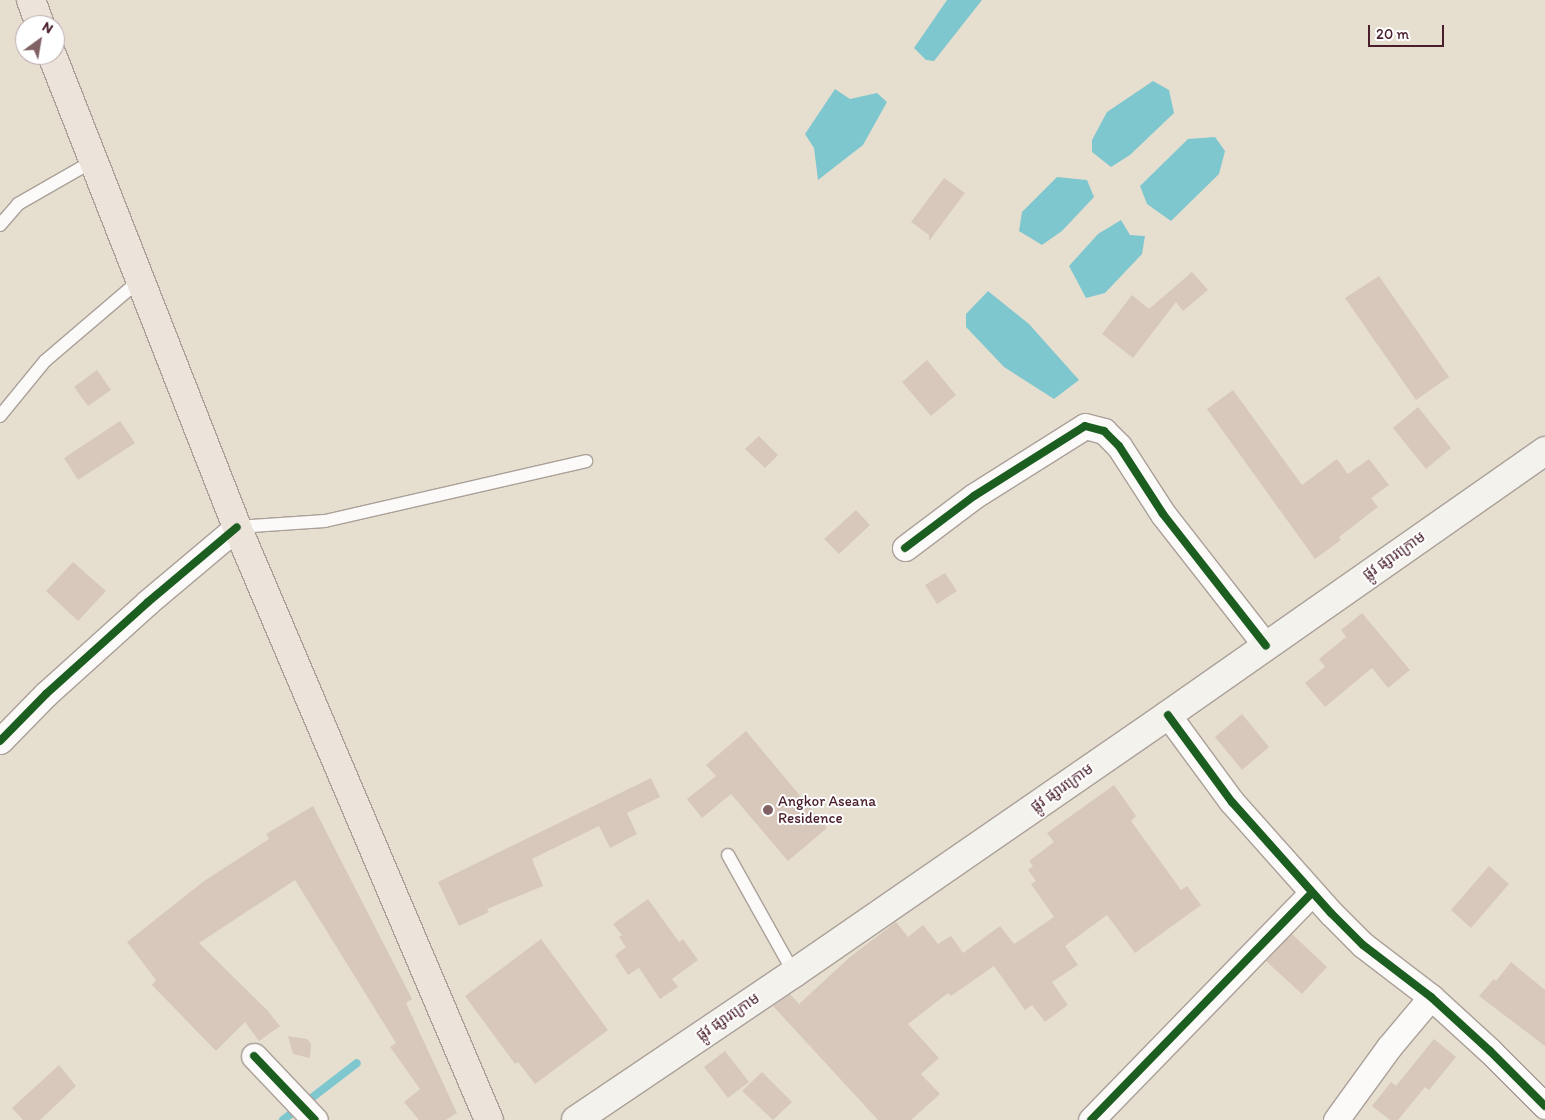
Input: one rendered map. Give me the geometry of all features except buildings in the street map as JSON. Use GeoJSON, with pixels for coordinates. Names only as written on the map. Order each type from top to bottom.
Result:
{"type":"FeatureCollection","features":[{"type":"Feature","properties":{"kind":"highway"},"geometry":{"type":"LineString","coordinates":[[31,0],[36,15]]}},
{"type":"Feature","properties":{"kind":"highway"},"geometry":{"type":"LineString","coordinates":[[56,65],[237,526],[489,1120]]}},
{"type":"Feature","properties":{"kind":"main road","name":"ផ្លូវ ផ្សារក្រោម"},"geometry":{"type":"LineString","coordinates":[[576,1120],[794,973],[1168,715],[1545,451]]}},
{"type":"Feature","properties":{"kind":"street"},"geometry":{"type":"LineString","coordinates":[[905,548],[974,496],[1085,426],[1104,431],[1119,446],[1163,514],[1266,646]]}},
{"type":"Feature","properties":{"kind":"street"},"geometry":{"type":"LineString","coordinates":[[0,741],[53,688],[148,602],[237,526]]}},
{"type":"Feature","properties":{"kind":"street"},"geometry":{"type":"LineString","coordinates":[[1168,715],[1232,802],[1312,893],[1363,945],[1431,997],[1490,1051],[1545,1106]]}},
{"type":"Feature","properties":{"kind":"street"},"geometry":{"type":"LineString","coordinates":[[1090,1120],[1312,893]]}},
{"type":"Feature","properties":{"kind":"street"},"geometry":{"type":"LineString","coordinates":[[1336,1120],[1389,1047],[1431,997]]}},
{"type":"Feature","properties":{"kind":"street"},"geometry":{"type":"LineString","coordinates":[[254,1056],[310,1114]]}},
{"type":"Feature","properties":{"kind":"lane"},"geometry":{"type":"LineString","coordinates":[[0,225],[18,204],[94,161]]}},
{"type":"Feature","properties":{"kind":"lane"},"geometry":{"type":"LineString","coordinates":[[0,416],[45,361],[140,280]]}},
{"type":"Feature","properties":{"kind":"lane"},"geometry":{"type":"LineString","coordinates":[[237,526],[326,521],[586,461]]}},
{"type":"Feature","properties":{"kind":"lane"},"geometry":{"type":"LineString","coordinates":[[728,855],[794,973]]}},
{"type":"Feature","properties":{"kind":"water"},"geometry":{"type":"Polygon","coordinates":[[[947,0],[982,0],[934,61],[926,60],[914,48],[947,0]]]}},
{"type":"Feature","properties":{"kind":"water"},"geometry":{"type":"Polygon","coordinates":[[[1153,81],[1169,90],[1174,113],[1130,155],[1111,167],[1092,152],[1092,140],[1107,112],[1153,81]]]}},
{"type":"Feature","properties":{"kind":"water"},"geometry":{"type":"Polygon","coordinates":[[[835,89],[850,99],[877,93],[887,102],[863,145],[818,180],[814,148],[805,134],[835,89]]]}},
{"type":"Feature","properties":{"kind":"water"},"geometry":{"type":"Polygon","coordinates":[[[1215,137],[1225,151],[1219,174],[1171,221],[1147,204],[1140,186],[1188,139],[1215,137]]]}},
{"type":"Feature","properties":{"kind":"water"},"geometry":{"type":"Polygon","coordinates":[[[1057,177],[1087,180],[1094,197],[1062,231],[1042,245],[1019,231],[1022,212],[1057,177]]]}},
{"type":"Feature","properties":{"kind":"water"},"geometry":{"type":"Polygon","coordinates":[[[1121,220],[1130,235],[1145,236],[1142,254],[1105,293],[1086,298],[1069,266],[1098,234],[1121,220]]]}},
{"type":"Feature","properties":{"kind":"water"},"geometry":{"type":"Polygon","coordinates":[[[988,291],[1029,324],[1079,380],[1054,399],[1004,367],[966,327],[966,314],[988,291]]]}},
{"type":"Feature","properties":{"kind":"waterway"},"geometry":{"type":"LineString","coordinates":[[283,1120],[357,1063]]}},
{"type":"Feature","properties":{"kind":"cycle path"},"geometry":{"type":"LineString","coordinates":[[905,548],[974,496],[1085,426],[1104,431],[1119,446],[1163,514],[1266,646]]}},
{"type":"Feature","properties":{"kind":"cycle path"},"geometry":{"type":"LineString","coordinates":[[0,741],[46,694],[148,602],[237,527]]}},
{"type":"Feature","properties":{"kind":"cycle path"},"geometry":{"type":"LineString","coordinates":[[1168,715],[1232,802],[1331,913],[1363,945],[1431,997],[1490,1051],[1545,1106]]}},
{"type":"Feature","properties":{"kind":"cycle path"},"geometry":{"type":"LineString","coordinates":[[1091,1120],[1312,893]]}},
{"type":"Feature","properties":{"kind":"cycle path"},"geometry":{"type":"LineString","coordinates":[[254,1056],[315,1120]]}},
{"type":"Feature","properties":{"kind":"place","name":"Angkor Aseana Residence"},"geometry":{"type":"Point","coordinates":[768,810]}}]}
